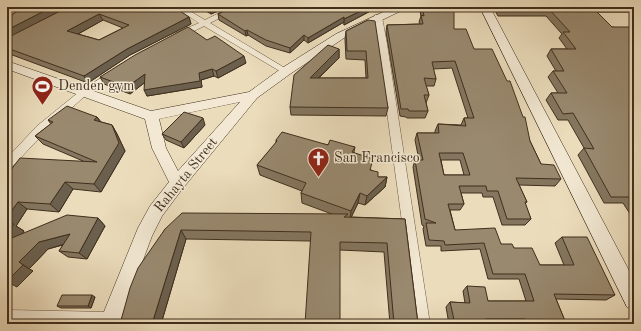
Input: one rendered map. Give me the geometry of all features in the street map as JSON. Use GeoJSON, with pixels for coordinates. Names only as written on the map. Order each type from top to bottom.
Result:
{"type":"FeatureCollection","features":[{"type":"Feature","properties":{"kind":"street"},"geometry":{"type":"LineString","coordinates":[[178,7],[286,71]]}},
{"type":"Feature","properties":{"kind":"street"},"geometry":{"type":"LineString","coordinates":[[170,40],[237,7]]}},
{"type":"Feature","properties":{"kind":"street","name":"Rahayta Street"},"geometry":{"type":"LineString","coordinates":[[109,322],[144,234],[156,211],[177,182],[253,95],[286,71],[340,36],[400,7]]}},
{"type":"Feature","properties":{"kind":"street"},"geometry":{"type":"LineString","coordinates":[[485,7],[634,300]]}},
{"type":"Feature","properties":{"kind":"street"},"geometry":{"type":"LineString","coordinates":[[378,17],[385,51],[423,324]]}},
{"type":"Feature","properties":{"kind":"street"},"geometry":{"type":"LineString","coordinates":[[7,65],[151,116],[253,95]]}},
{"type":"Feature","properties":{"kind":"street"},"geometry":{"type":"LineString","coordinates":[[7,165],[41,129],[83,93],[119,70]]}},
{"type":"Feature","properties":{"kind":"street"},"geometry":{"type":"LineString","coordinates":[[151,116],[159,148],[177,182]]}},
{"type":"Feature","properties":{"kind":"street"},"geometry":{"type":"LineString","coordinates":[[7,317],[109,322]]}},
{"type":"Feature","properties":{"kind":"building"},"geometry":{"type":"Polygon","coordinates":[[[24,7],[52,7],[7,30],[7,18],[24,7]]]}},
{"type":"Feature","properties":{"kind":"building"},"geometry":{"type":"Polygon","coordinates":[[[68,7],[174,7],[189,17],[127,49],[84,76],[7,48],[7,38],[68,7]],[[99,14],[67,31],[99,40],[129,25],[99,14]]]}},
{"type":"Feature","properties":{"kind":"building"},"geometry":{"type":"Polygon","coordinates":[[[233,7],[369,7],[344,19],[344,17],[308,38],[304,35],[290,48],[266,40],[247,30],[245,31],[218,14],[233,7]]]}},
{"type":"Feature","properties":{"kind":"building"},"geometry":{"type":"Polygon","coordinates":[[[422,7],[454,9],[454,29],[466,29],[474,49],[492,49],[507,81],[510,81],[523,117],[525,117],[530,141],[541,164],[554,165],[561,179],[516,178],[527,202],[525,202],[531,219],[507,219],[498,191],[487,191],[486,186],[459,186],[464,204],[448,204],[455,230],[495,228],[501,244],[512,244],[514,248],[532,248],[540,265],[574,265],[562,237],[587,237],[615,295],[554,294],[565,321],[590,322],[590,324],[526,324],[525,319],[486,319],[487,324],[455,324],[450,302],[470,303],[467,286],[485,287],[488,301],[534,301],[525,274],[493,274],[484,243],[445,245],[444,241],[429,240],[426,223],[436,223],[425,219],[415,160],[423,160],[417,133],[439,133],[438,124],[466,126],[464,118],[474,118],[455,61],[432,62],[436,79],[424,78],[429,95],[424,95],[428,111],[409,111],[408,109],[401,109],[387,25],[423,24],[421,15],[424,16],[422,7]],[[439,153],[444,175],[470,175],[463,153],[439,153]]]}},
{"type":"Feature","properties":{"kind":"building"},"geometry":{"type":"Polygon","coordinates":[[[500,7],[592,7],[612,27],[631,27],[634,30],[634,62],[631,62],[634,65],[634,202],[630,197],[611,197],[584,148],[594,149],[573,113],[563,114],[551,93],[567,93],[553,71],[564,71],[551,49],[576,49],[563,32],[570,32],[549,9],[501,9],[500,7]]]}},
{"type":"Feature","properties":{"kind":"building"},"geometry":{"type":"Polygon","coordinates":[[[600,7],[634,7],[634,8],[600,7]]]}},
{"type":"Feature","properties":{"kind":"building"},"geometry":{"type":"Polygon","coordinates":[[[368,20],[375,21],[388,108],[290,107],[294,75],[328,45],[339,49],[310,78],[368,78],[366,51],[347,51],[346,31],[368,20]]]}},
{"type":"Feature","properties":{"kind":"building"},"geometry":{"type":"Polygon","coordinates":[[[188,27],[207,40],[215,36],[244,56],[216,71],[212,69],[199,73],[200,81],[144,90],[145,74],[127,87],[100,77],[135,55],[188,27]]]}},
{"type":"Feature","properties":{"kind":"building"},"geometry":{"type":"Polygon","coordinates":[[[67,106],[97,117],[94,120],[112,125],[119,143],[94,184],[65,182],[50,204],[18,202],[7,217],[7,175],[20,158],[97,162],[35,136],[53,122],[48,120],[67,106]]]}},
{"type":"Feature","properties":{"kind":"building"},"geometry":{"type":"Polygon","coordinates":[[[184,112],[203,118],[181,142],[162,134],[184,112]]]}},
{"type":"Feature","properties":{"kind":"building","name":"San Francisco"},"geometry":{"type":"Polygon","coordinates":[[[282,132],[328,145],[330,140],[355,147],[352,152],[373,159],[370,170],[378,172],[378,177],[387,177],[367,196],[360,193],[351,211],[301,193],[306,183],[257,165],[277,141],[276,140],[282,132]]]}},
{"type":"Feature","properties":{"kind":"building"},"geometry":{"type":"Polygon","coordinates":[[[182,213],[348,214],[344,217],[405,219],[418,324],[394,324],[387,243],[340,242],[340,324],[305,324],[311,232],[181,230],[152,324],[120,324],[130,288],[138,268],[165,229],[182,213]]]}},
{"type":"Feature","properties":{"kind":"building"},"geometry":{"type":"Polygon","coordinates":[[[67,215],[98,218],[79,253],[59,251],[70,234],[39,242],[19,262],[23,265],[7,281],[7,240],[67,215]]]}},
{"type":"Feature","properties":{"kind":"building"},"geometry":{"type":"Polygon","coordinates":[[[7,224],[14,224],[7,234],[7,224]]]}},
{"type":"Feature","properties":{"kind":"building"},"geometry":{"type":"Polygon","coordinates":[[[62,295],[92,295],[88,306],[57,306],[62,295]]]}},
{"type":"Feature","properties":{"kind":"place","name":"Denden gym"},"geometry":{"type":"Point","coordinates":[43,106]}},
{"type":"Feature","properties":{"kind":"place","name":"San Francisco"},"geometry":{"type":"Point","coordinates":[318,178]}}]}
